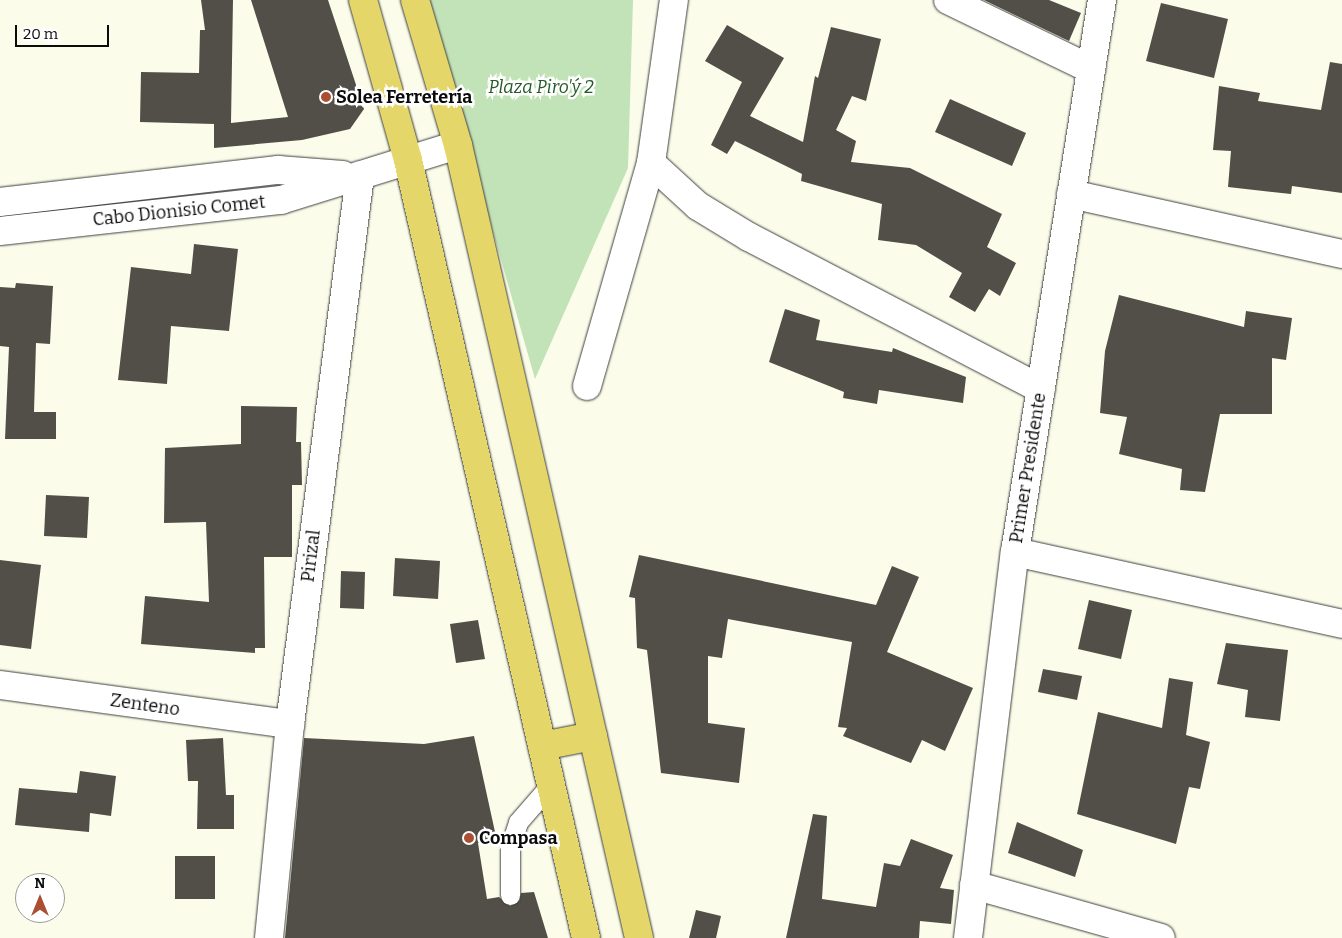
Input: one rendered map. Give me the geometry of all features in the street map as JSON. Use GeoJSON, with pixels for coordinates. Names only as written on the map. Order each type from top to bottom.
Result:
{"type":"FeatureCollection","features":[{"type":"Feature","properties":{"kind":"highway"},"geometry":{"type":"LineString","coordinates":[[363,0],[408,160],[586,938]]}},
{"type":"Feature","properties":{"kind":"highway"},"geometry":{"type":"LineString","coordinates":[[415,0],[458,145],[639,938]]}},
{"type":"Feature","properties":{"kind":"highway"},"geometry":{"type":"LineString","coordinates":[[542,746],[593,736]]}},
{"type":"Feature","properties":{"kind":"street"},"geometry":{"type":"LineString","coordinates":[[587,386],[651,163],[674,0]]}},
{"type":"Feature","properties":{"kind":"street"},"geometry":{"type":"LineString","coordinates":[[948,0],[1091,69]]}},
{"type":"Feature","properties":{"kind":"street","name":"Primer Presidente"},"geometry":{"type":"LineString","coordinates":[[968,938],[1015,552],[1102,0]]}},
{"type":"Feature","properties":{"kind":"street","name":"Cabo Dionisio Comet"},"geometry":{"type":"LineString","coordinates":[[0,231],[282,200],[458,145]]}},
{"type":"Feature","properties":{"kind":"street"},"geometry":{"type":"LineString","coordinates":[[651,163],[698,206],[749,237],[1041,389]]}},
{"type":"Feature","properties":{"kind":"street","name":"Cabo Dionisio Comet"},"geometry":{"type":"LineString","coordinates":[[0,202],[278,170],[357,176]]}},
{"type":"Feature","properties":{"kind":"street","name":"Pirizal"},"geometry":{"type":"LineString","coordinates":[[269,938],[290,724],[357,176]]}},
{"type":"Feature","properties":{"kind":"street"},"geometry":{"type":"LineString","coordinates":[[1071,194],[1342,254]]}},
{"type":"Feature","properties":{"kind":"street"},"geometry":{"type":"LineString","coordinates":[[1015,552],[1342,624]]}},
{"type":"Feature","properties":{"kind":"street","name":"Zenteno"},"geometry":{"type":"LineString","coordinates":[[0,685],[290,724]]}},
{"type":"Feature","properties":{"kind":"street"},"geometry":{"type":"LineString","coordinates":[[974,885],[1161,938]]}},
{"type":"Feature","properties":{"kind":"lane"},"geometry":{"type":"LineString","coordinates":[[510,895],[510,847],[518,822],[551,784]]}},
{"type":"Feature","properties":{"kind":"green space","name":"Plaza Piro'ý 2"},"geometry":{"type":"Polygon","coordinates":[[[427,0],[633,0],[628,168],[535,379],[427,0]]]}},
{"type":"Feature","properties":{"kind":"building"},"geometry":{"type":"Polygon","coordinates":[[[201,0],[233,0],[231,123],[288,117],[251,0],[328,0],[364,109],[350,129],[302,140],[214,148],[214,124],[140,122],[141,72],[199,73],[200,30],[205,30],[201,0]]]}},
{"type":"Feature","properties":{"kind":"building"},"geometry":{"type":"Polygon","coordinates":[[[984,0],[1049,0],[1081,13],[1069,41],[984,0]]]}},
{"type":"Feature","properties":{"kind":"building"},"geometry":{"type":"Polygon","coordinates":[[[1161,3],[1228,19],[1214,78],[1146,61],[1161,3]]]}},
{"type":"Feature","properties":{"kind":"building"},"geometry":{"type":"Polygon","coordinates":[[[727,25],[784,58],[750,116],[803,142],[815,76],[818,78],[831,27],[881,39],[866,101],[852,96],[836,130],[856,141],[851,162],[910,168],[1002,214],[987,247],[1016,263],[1000,296],[989,289],[975,312],[949,297],[962,273],[916,245],[878,240],[882,204],[801,181],[802,174],[735,141],[727,154],[711,145],[742,82],[705,61],[727,25]]]}},
{"type":"Feature","properties":{"kind":"building"},"geometry":{"type":"Polygon","coordinates":[[[1330,62],[1342,64],[1342,193],[1292,186],[1291,194],[1228,187],[1231,151],[1213,150],[1219,86],[1260,93],[1258,101],[1321,110],[1330,62]]]}},
{"type":"Feature","properties":{"kind":"building"},"geometry":{"type":"Polygon","coordinates":[[[950,99],[1026,133],[1012,166],[935,132],[950,99]]]}},
{"type":"Feature","properties":{"kind":"building"},"geometry":{"type":"Polygon","coordinates":[[[194,244],[238,249],[229,331],[171,326],[167,384],[118,380],[131,267],[191,274],[194,244]]]}},
{"type":"Feature","properties":{"kind":"building"},"geometry":{"type":"Polygon","coordinates":[[[16,283],[53,286],[50,344],[36,343],[34,412],[56,412],[56,439],[5,439],[9,347],[0,346],[0,287],[15,288],[16,283]]]}},
{"type":"Feature","properties":{"kind":"building"},"geometry":{"type":"Polygon","coordinates":[[[1119,295],[1244,327],[1246,311],[1292,318],[1286,360],[1272,358],[1272,414],[1220,414],[1205,492],[1180,490],[1182,469],[1119,454],[1127,417],[1100,413],[1105,351],[1119,295]]]}},
{"type":"Feature","properties":{"kind":"building"},"geometry":{"type":"Polygon","coordinates":[[[785,309],[820,320],[816,340],[892,352],[893,348],[966,377],[963,403],[879,390],[877,404],[843,398],[844,392],[769,362],[785,309]]]}},
{"type":"Feature","properties":{"kind":"building"},"geometry":{"type":"Polygon","coordinates":[[[241,406],[297,407],[296,442],[301,442],[302,485],[292,485],[292,557],[264,557],[265,648],[255,648],[255,653],[141,644],[145,596],[209,602],[206,522],[164,523],[165,448],[241,444],[241,406]]]}},
{"type":"Feature","properties":{"kind":"building"},"geometry":{"type":"Polygon","coordinates":[[[46,495],[89,497],[87,538],[44,536],[46,495]]]}},
{"type":"Feature","properties":{"kind":"building"},"geometry":{"type":"Polygon","coordinates":[[[639,555],[876,605],[892,566],[919,577],[887,652],[973,688],[945,751],[922,740],[911,763],[843,736],[847,728],[838,727],[852,642],[728,619],[722,658],[708,656],[708,723],[745,728],[739,783],[661,773],[647,650],[637,648],[635,598],[629,597],[639,555]]]}},
{"type":"Feature","properties":{"kind":"building"},"geometry":{"type":"Polygon","coordinates":[[[395,558],[440,561],[438,599],[393,596],[395,558]]]}},
{"type":"Feature","properties":{"kind":"building"},"geometry":{"type":"Polygon","coordinates":[[[0,560],[41,565],[31,649],[0,645],[0,560]]]}},
{"type":"Feature","properties":{"kind":"building"},"geometry":{"type":"Polygon","coordinates":[[[341,571],[365,572],[364,609],[340,608],[341,571]]]}},
{"type":"Feature","properties":{"kind":"building"},"geometry":{"type":"Polygon","coordinates":[[[1089,600],[1132,610],[1121,659],[1078,649],[1089,600]]]}},
{"type":"Feature","properties":{"kind":"building"},"geometry":{"type":"Polygon","coordinates":[[[478,620],[485,659],[456,663],[450,624],[478,620]]]}},
{"type":"Feature","properties":{"kind":"building"},"geometry":{"type":"Polygon","coordinates":[[[1226,643],[1288,650],[1280,721],[1245,717],[1248,690],[1217,684],[1226,643]]]}},
{"type":"Feature","properties":{"kind":"building"},"geometry":{"type":"Polygon","coordinates":[[[1043,669],[1082,676],[1077,700],[1038,692],[1043,669]]]}},
{"type":"Feature","properties":{"kind":"building"},"geometry":{"type":"Polygon","coordinates":[[[1169,678],[1193,682],[1186,735],[1210,742],[1200,789],[1189,787],[1176,844],[1077,814],[1098,712],[1162,728],[1169,678]]]}},
{"type":"Feature","properties":{"kind":"building"},"geometry":{"type":"Polygon","coordinates":[[[474,736],[497,841],[478,843],[487,899],[499,897],[510,906],[519,901],[521,893],[534,892],[548,938],[285,938],[304,738],[424,744],[474,736]]]}},
{"type":"Feature","properties":{"kind":"building"},"geometry":{"type":"Polygon","coordinates":[[[223,738],[226,795],[234,795],[234,829],[197,829],[198,781],[188,781],[186,740],[223,738]]]}},
{"type":"Feature","properties":{"kind":"building"},"geometry":{"type":"Polygon","coordinates":[[[80,771],[116,776],[111,816],[90,813],[89,832],[15,825],[19,788],[77,793],[80,771]]]}},
{"type":"Feature","properties":{"kind":"building"},"geometry":{"type":"Polygon","coordinates":[[[813,814],[827,816],[822,899],[876,907],[884,863],[900,866],[911,839],[953,855],[940,888],[954,890],[951,924],[920,921],[919,938],[786,938],[813,814]]]}},
{"type":"Feature","properties":{"kind":"building"},"geometry":{"type":"Polygon","coordinates":[[[1017,822],[1083,850],[1075,877],[1008,853],[1017,822]]]}},
{"type":"Feature","properties":{"kind":"building"},"geometry":{"type":"Polygon","coordinates":[[[175,856],[215,856],[215,899],[175,899],[175,856]]]}},
{"type":"Feature","properties":{"kind":"building"},"geometry":{"type":"Polygon","coordinates":[[[696,910],[721,916],[716,938],[689,938],[696,910]]]}},
{"type":"Feature","properties":{"kind":"place","name":"Solea Ferretería"},"geometry":{"type":"Point","coordinates":[326,97]}},
{"type":"Feature","properties":{"kind":"place","name":"Compasa"},"geometry":{"type":"Point","coordinates":[469,838]}}]}
